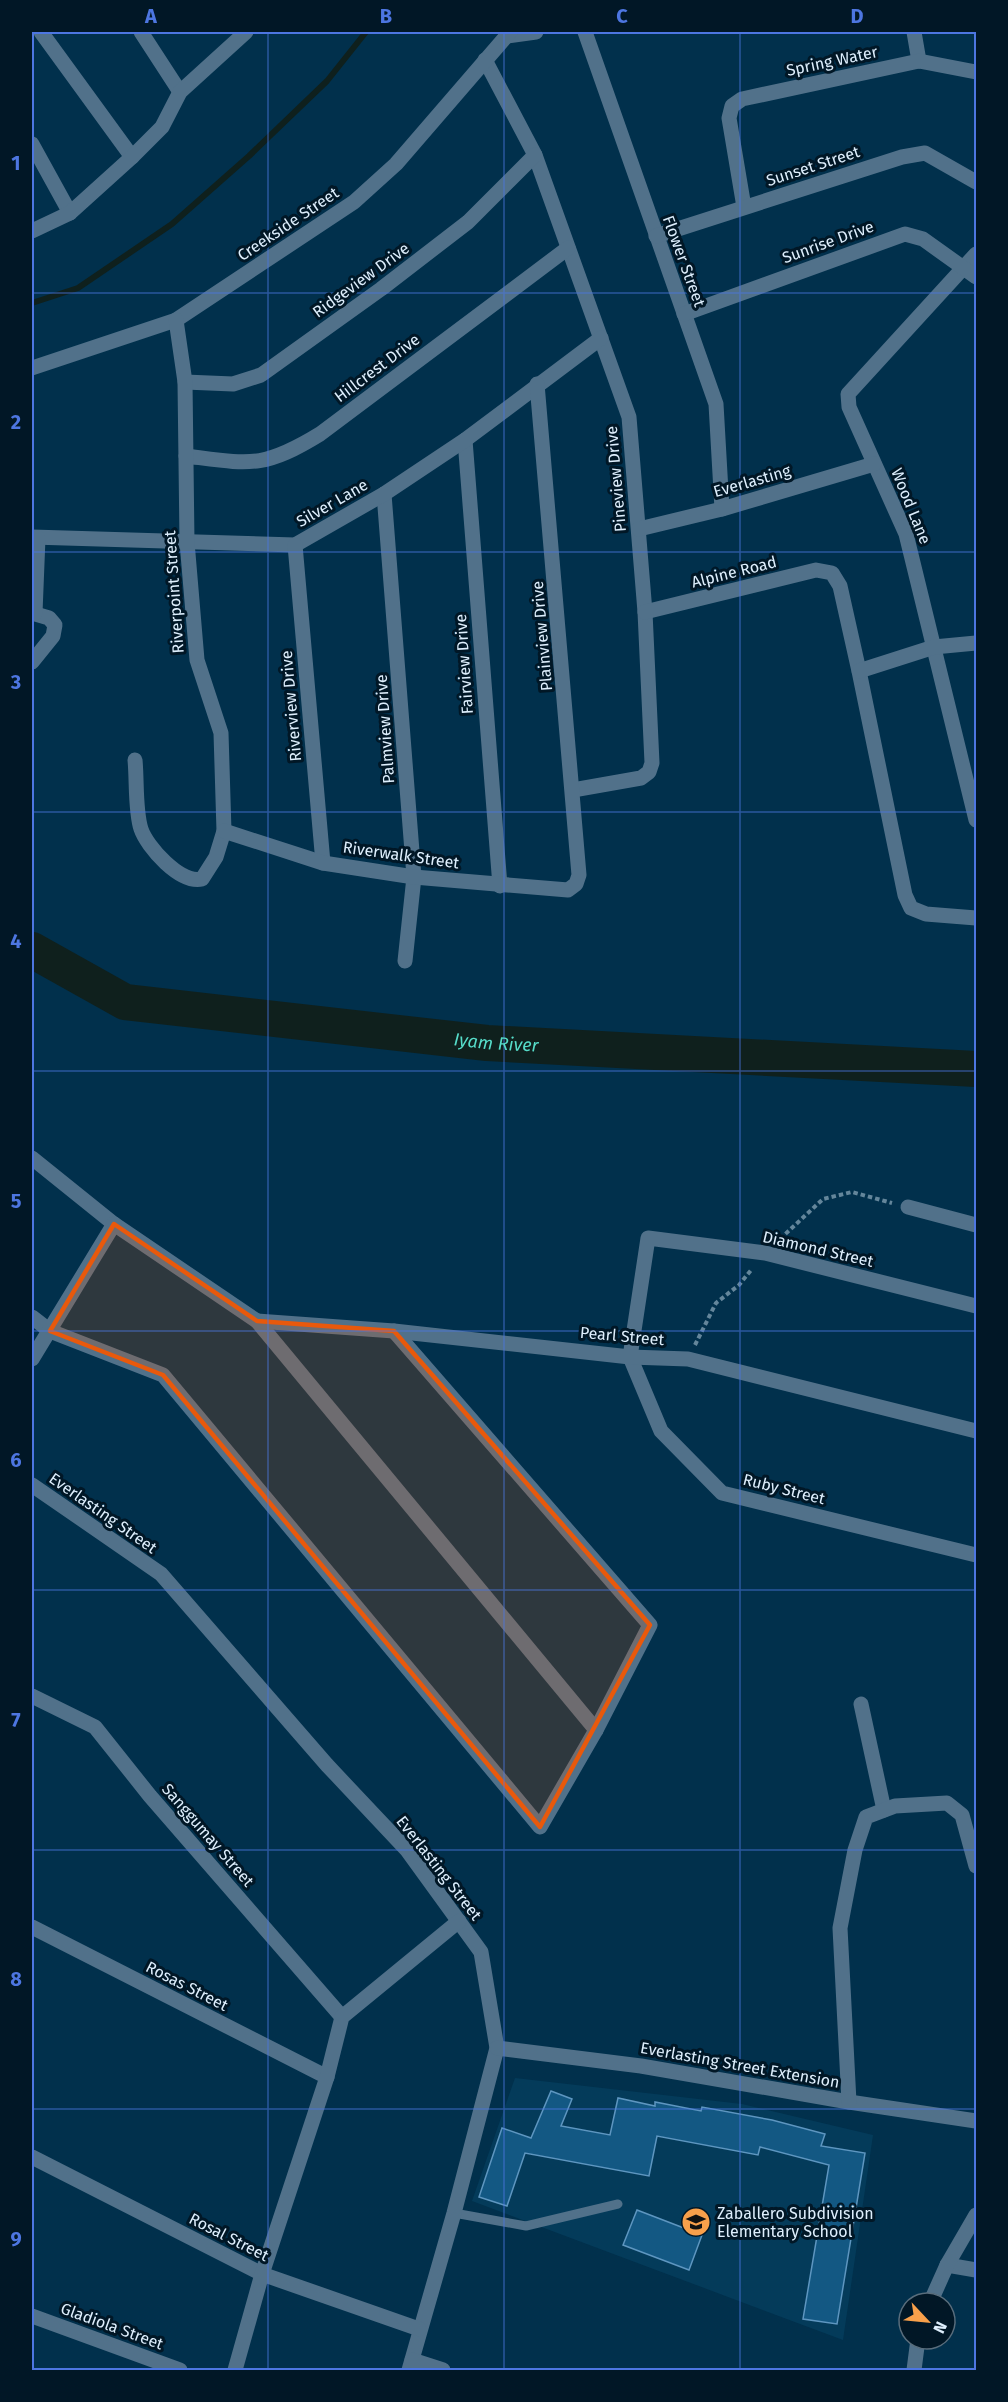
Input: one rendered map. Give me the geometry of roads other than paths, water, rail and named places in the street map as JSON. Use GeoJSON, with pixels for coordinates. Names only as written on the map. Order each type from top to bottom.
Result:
{"type":"FeatureCollection","features":[{"type":"Feature","properties":{"kind":"street"},"geometry":{"type":"LineString","coordinates":[[41,32],[132,157]]}},
{"type":"Feature","properties":{"kind":"street"},"geometry":{"type":"LineString","coordinates":[[141,32],[180,92]]}},
{"type":"Feature","properties":{"kind":"street"},"geometry":{"type":"LineString","coordinates":[[32,231],[70,213],[132,157],[162,127],[180,92],[246,32]]}},
{"type":"Feature","properties":{"kind":"street"},"geometry":{"type":"LineString","coordinates":[[508,34],[536,32]]}},
{"type":"Feature","properties":{"kind":"street","name":"Flower Street"},"geometry":{"type":"LineString","coordinates":[[585,32],[716,404],[722,509]]}},
{"type":"Feature","properties":{"kind":"street"},"geometry":{"type":"LineString","coordinates":[[914,32],[919,60]]}},
{"type":"Feature","properties":{"kind":"street","name":"Creekside Street"},"geometry":{"type":"LineString","coordinates":[[32,368],[176,320],[354,202],[396,164],[508,34]]}},
{"type":"Feature","properties":{"kind":"street","name":"Pineview Drive"},"geometry":{"type":"LineString","coordinates":[[485,60],[535,155],[629,417],[645,612],[652,763],[649,772],[642,778],[573,790]]}},
{"type":"Feature","properties":{"kind":"street","name":"Spring Water"},"geometry":{"type":"LineString","coordinates":[[744,207],[729,118],[732,106],[742,99],[919,60],[976,72]]}},
{"type":"Feature","properties":{"kind":"street"},"geometry":{"type":"LineString","coordinates":[[32,144],[70,213]]}},
{"type":"Feature","properties":{"kind":"street","name":"Sunset Street"},"geometry":{"type":"LineString","coordinates":[[656,236],[902,157],[925,153],[976,182]]}},
{"type":"Feature","properties":{"kind":"street","name":"Ridgeview Drive"},"geometry":{"type":"LineString","coordinates":[[185,382],[233,384],[261,375],[381,289],[468,222],[535,155]]}},
{"type":"Feature","properties":{"kind":"street","name":"Sunrise Drive"},"geometry":{"type":"LineString","coordinates":[[684,314],[904,234],[923,239],[971,273]]}},
{"type":"Feature","properties":{"kind":"street","name":"Hillcrest Drive"},"geometry":{"type":"LineString","coordinates":[[186,456],[249,464],[285,455],[320,434],[568,248]]}},
{"type":"Feature","properties":{"kind":"street","name":"Wood Lane"},"geometry":{"type":"LineString","coordinates":[[976,254],[971,273],[848,394],[849,407],[906,534],[976,820]]}},
{"type":"Feature","properties":{"kind":"street","name":"Riverpoint Street"},"geometry":{"type":"LineString","coordinates":[[135,760],[141,830],[172,871],[192,879],[202,879],[216,857],[224,831],[221,733],[197,660],[187,542],[185,382],[176,320]]}},
{"type":"Feature","properties":{"kind":"street","name":"Silver Lane"},"geometry":{"type":"LineString","coordinates":[[35,538],[295,545],[384,494],[465,440],[601,338]]}},
{"type":"Feature","properties":{"kind":"street","name":"Plainview Drive"},"geometry":{"type":"LineString","coordinates":[[537,384],[573,790],[579,875],[576,884]]}},
{"type":"Feature","properties":{"kind":"street","name":"Fairview Drive"},"geometry":{"type":"LineString","coordinates":[[465,440],[500,886]]}},
{"type":"Feature","properties":{"kind":"street","name":"Everlasting"},"geometry":{"type":"LineString","coordinates":[[639,529],[722,509],[874,464]]}},
{"type":"Feature","properties":{"kind":"street","name":"Palmview Drive"},"geometry":{"type":"LineString","coordinates":[[384,494],[414,877],[405,961]]}},
{"type":"Feature","properties":{"kind":"street"},"geometry":{"type":"LineString","coordinates":[[32,662],[53,636],[56,625],[49,618],[33,613],[35,538]]}},
{"type":"Feature","properties":{"kind":"street","name":"Riverview Drive"},"geometry":{"type":"LineString","coordinates":[[295,545],[323,863]]}},
{"type":"Feature","properties":{"kind":"street","name":"Alpine Road"},"geometry":{"type":"LineString","coordinates":[[645,612],[816,570],[832,573],[840,586],[860,671]]}},
{"type":"Feature","properties":{"kind":"street"},"geometry":{"type":"LineString","coordinates":[[976,643],[934,647],[860,671],[905,895],[911,908],[926,914],[976,918]]}},
{"type":"Feature","properties":{"kind":"street","name":"Riverwalk Street"},"geometry":{"type":"LineString","coordinates":[[224,831],[323,863],[414,877],[568,890],[576,884]]}},
{"type":"Feature","properties":{"kind":"street"},"geometry":{"type":"LineString","coordinates":[[32,1158],[114,1224],[257,1321],[596,1730]]}},
{"type":"Feature","properties":{"kind":"street"},"geometry":{"type":"LineString","coordinates":[[908,1208],[976,1225]]}},
{"type":"Feature","properties":{"kind":"street"},"geometry":{"type":"LineString","coordinates":[[32,1359],[114,1224]]}},
{"type":"Feature","properties":{"kind":"street","name":"Diamond Street"},"geometry":{"type":"LineString","coordinates":[[630,1357],[648,1238],[765,1253],[976,1306]]}},
{"type":"Feature","properties":{"kind":"street"},"geometry":{"type":"LineString","coordinates":[[32,1317],[50,1331],[163,1375],[540,1827],[596,1730],[650,1625],[394,1331]]}},
{"type":"Feature","properties":{"kind":"street","name":"Pearl Street"},"geometry":{"type":"LineString","coordinates":[[257,1321],[394,1331],[630,1357],[688,1359],[976,1431]]}},
{"type":"Feature","properties":{"kind":"street","name":"Ruby Street"},"geometry":{"type":"LineString","coordinates":[[630,1357],[661,1431],[722,1492],[976,1555]]}},
{"type":"Feature","properties":{"kind":"street","name":"Everlasting Street"},"geometry":{"type":"LineString","coordinates":[[32,1485],[161,1574],[327,1765],[406,1850],[481,1952],[497,2048],[454,2213],[410,2365]]}},
{"type":"Feature","properties":{"kind":"street","name":"Sanggumay Street"},"geometry":{"type":"LineString","coordinates":[[32,1696],[95,1727],[150,1796],[342,2017]]}},
{"type":"Feature","properties":{"kind":"street"},"geometry":{"type":"LineString","coordinates":[[861,1704],[884,1810]]}},
{"type":"Feature","properties":{"kind":"street"},"geometry":{"type":"LineString","coordinates":[[849,2102],[840,1928],[855,1850],[866,1817],[895,1806],[947,1803],[962,1815],[976,1866]]}},
{"type":"Feature","properties":{"kind":"street"},"geometry":{"type":"LineString","coordinates":[[235,2370],[262,2274],[327,2077],[342,2017],[459,1921]]}},
{"type":"Feature","properties":{"kind":"street","name":"Rosas Street"},"geometry":{"type":"LineString","coordinates":[[32,1927],[327,2077]]}},
{"type":"Feature","properties":{"kind":"street","name":"Everlasting Street Extension"},"geometry":{"type":"LineString","coordinates":[[497,2048],[641,2066],[849,2102],[976,2121]]}},
{"type":"Feature","properties":{"kind":"street","name":"Rosal Street"},"geometry":{"type":"LineString","coordinates":[[32,2157],[262,2274],[419,2329]]}},
{"type":"Feature","properties":{"kind":"street"},"geometry":{"type":"LineString","coordinates":[[935,2291],[947,2265],[976,2215]]}},
{"type":"Feature","properties":{"kind":"street"},"geometry":{"type":"LineString","coordinates":[[947,2265],[976,2270]]}},
{"type":"Feature","properties":{"kind":"street","name":"Gladiola Street"},"geometry":{"type":"LineString","coordinates":[[32,2316],[180,2370]]}},
{"type":"Feature","properties":{"kind":"street"},"geometry":{"type":"LineString","coordinates":[[914,2370],[916,2351]]}},
{"type":"Feature","properties":{"kind":"street"},"geometry":{"type":"LineString","coordinates":[[410,2365],[443,2370]]}},
{"type":"Feature","properties":{"kind":"lane"},"geometry":{"type":"LineString","coordinates":[[454,2213],[526,2226],[618,2204]]}},
{"type":"Feature","properties":{"kind":"waterway"},"geometry":{"type":"LineString","coordinates":[[32,303],[78,288],[172,224],[249,156],[327,81],[366,32]]}},
{"type":"Feature","properties":{"kind":"waterway","name":"Iyam River"},"geometry":{"type":"LineString","coordinates":[[32,950],[125,1002],[487,1043],[976,1069]]}},
{"type":"Feature","properties":{"kind":"place","name":"Zaballero Subdivision Elementary School"},"geometry":{"type":"Point","coordinates":[696,2222]}}]}
